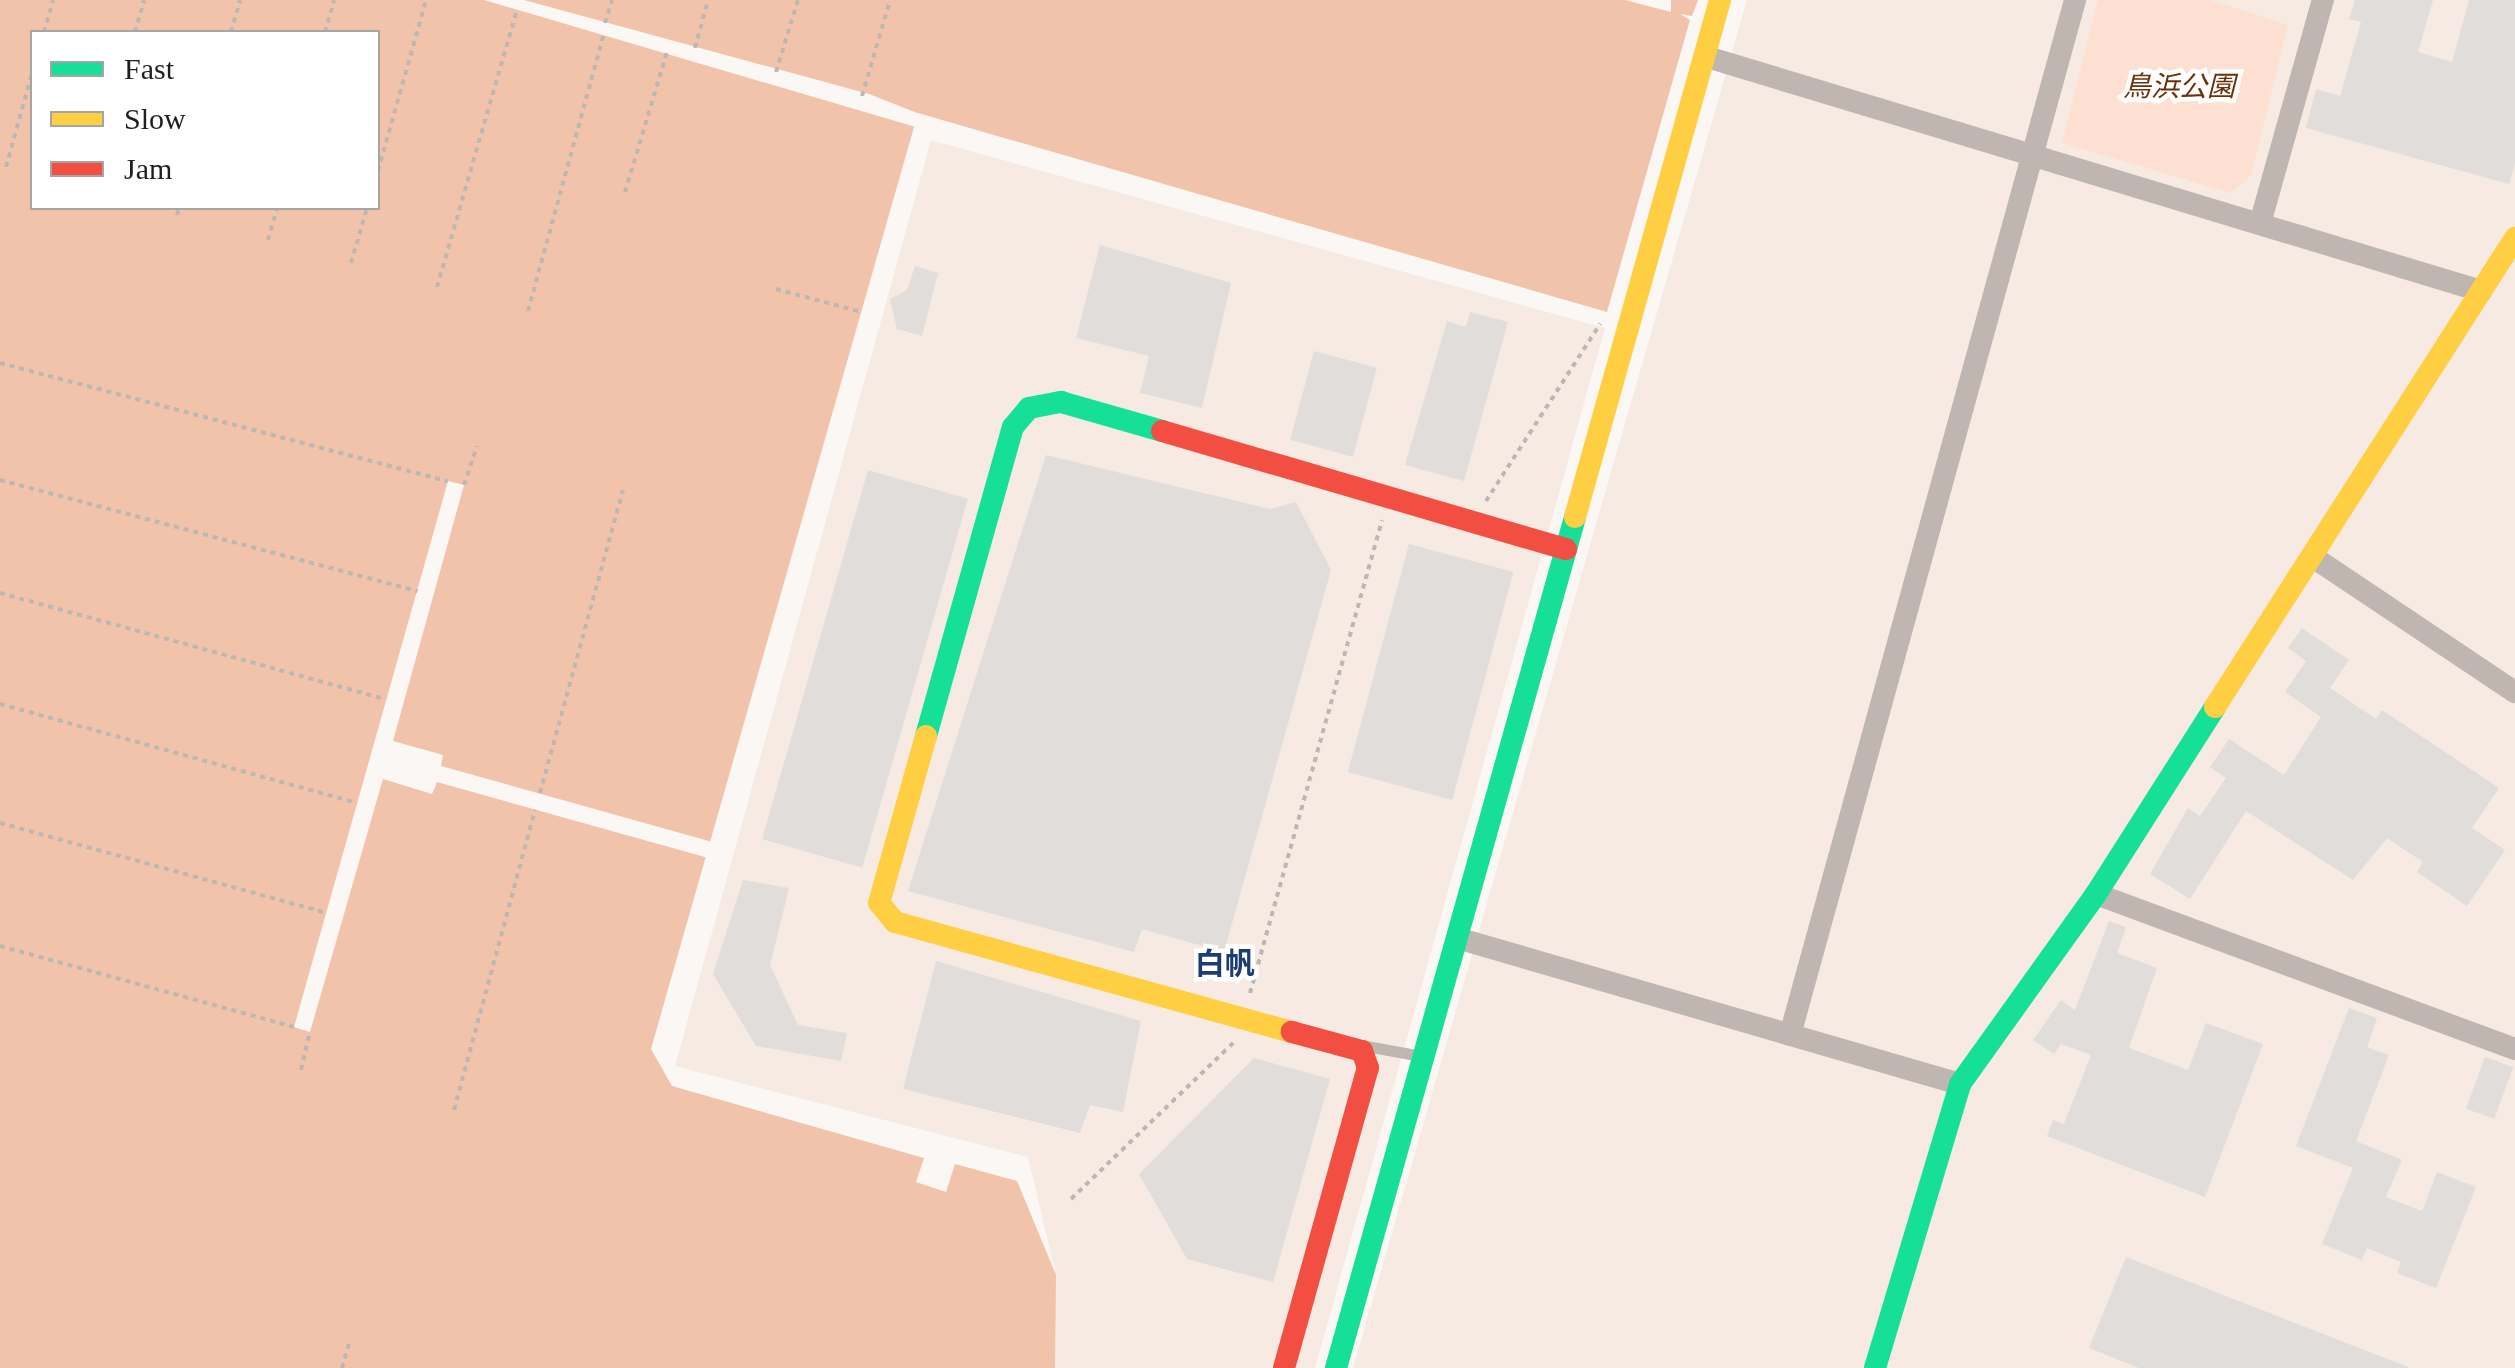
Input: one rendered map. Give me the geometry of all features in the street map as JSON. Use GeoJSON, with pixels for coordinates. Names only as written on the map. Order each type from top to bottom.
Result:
{"type":"FeatureCollection","features":[{"type":"Feature","properties":{"kind":"street"},"geometry":{"type":"LineString","coordinates":[[1336,1368],[1708,57],[1720,0]]}},
{"type":"Feature","properties":{"kind":"street"},"geometry":{"type":"LineString","coordinates":[[1790,1035],[2075,0]]}},
{"type":"Feature","properties":{"kind":"street"},"geometry":{"type":"LineString","coordinates":[[2260,220],[2323,0]]}},
{"type":"Feature","properties":{"kind":"street"},"geometry":{"type":"LineString","coordinates":[[1708,57],[2260,220],[2481,291]]}},
{"type":"Feature","properties":{"kind":"street"},"geometry":{"type":"LineString","coordinates":[[1875,1368],[1960,1084],[2096,894],[2515,238]]}},
{"type":"Feature","properties":{"kind":"street"},"geometry":{"type":"LineString","coordinates":[[1284,1368],[1368,1068],[1352,1045],[895,922],[879,903],[1014,426],[1030,408],[1061,402],[1566,549]]}},
{"type":"Feature","properties":{"kind":"street"},"geometry":{"type":"LineString","coordinates":[[2312,557],[2515,692]]}},
{"type":"Feature","properties":{"kind":"street"},"geometry":{"type":"LineString","coordinates":[[2096,894],[2515,1049]]}},
{"type":"Feature","properties":{"kind":"street"},"geometry":{"type":"LineString","coordinates":[[1456,938],[1960,1084]]}},
{"type":"Feature","properties":{"kind":"lane"},"geometry":{"type":"LineString","coordinates":[[1352,1045],[1380,1044],[1423,1056]]}},
{"type":"Feature","properties":{"kind":"path"},"geometry":{"type":"LineString","coordinates":[[45,30],[53,0]]}},
{"type":"Feature","properties":{"kind":"path"},"geometry":{"type":"LineString","coordinates":[[136,30],[144,0]]}},
{"type":"Feature","properties":{"kind":"path"},"geometry":{"type":"LineString","coordinates":[[232,30],[240,0]]}},
{"type":"Feature","properties":{"kind":"path"},"geometry":{"type":"LineString","coordinates":[[326,30],[334,0]]}},
{"type":"Feature","properties":{"kind":"path"},"geometry":{"type":"LineString","coordinates":[[380,164],[426,0]]}},
{"type":"Feature","properties":{"kind":"path"},"geometry":{"type":"LineString","coordinates":[[606,23],[612,0]]}},
{"type":"Feature","properties":{"kind":"path"},"geometry":{"type":"LineString","coordinates":[[694,48],[708,0]]}},
{"type":"Feature","properties":{"kind":"path"},"geometry":{"type":"LineString","coordinates":[[776,72],[798,0]]}},
{"type":"Feature","properties":{"kind":"path"},"geometry":{"type":"LineString","coordinates":[[862,96],[890,0]]}},
{"type":"Feature","properties":{"kind":"path"},"geometry":{"type":"LineString","coordinates":[[437,286],[517,10]]}},
{"type":"Feature","properties":{"kind":"path"},"geometry":{"type":"LineString","coordinates":[[528,311],[604,34]]}},
{"type":"Feature","properties":{"kind":"path"},"geometry":{"type":"LineString","coordinates":[[625,192],[667,52]]}},
{"type":"Feature","properties":{"kind":"path"},"geometry":{"type":"LineString","coordinates":[[6,167],[30,80]]}},
{"type":"Feature","properties":{"kind":"path"},"geometry":{"type":"LineString","coordinates":[[177,214],[179,210]]}},
{"type":"Feature","properties":{"kind":"path"},"geometry":{"type":"LineString","coordinates":[[268,240],[276,210]]}},
{"type":"Feature","properties":{"kind":"path"},"geometry":{"type":"LineString","coordinates":[[352,263],[366,210]]}},
{"type":"Feature","properties":{"kind":"path"},"geometry":{"type":"LineString","coordinates":[[776,289],[862,312]]}},
{"type":"Feature","properties":{"kind":"path"},"geometry":{"type":"LineString","coordinates":[[1496,513],[1480,509],[1604,318],[1612,317],[1606,335]]}},
{"type":"Feature","properties":{"kind":"path"},"geometry":{"type":"LineString","coordinates":[[0,363],[448,481]]}},
{"type":"Feature","properties":{"kind":"path"},"geometry":{"type":"LineString","coordinates":[[464,485],[478,446]]}},
{"type":"Feature","properties":{"kind":"path"},"geometry":{"type":"LineString","coordinates":[[0,480],[417,590]]}},
{"type":"Feature","properties":{"kind":"path"},"geometry":{"type":"LineString","coordinates":[[540,794],[623,490]]}},
{"type":"Feature","properties":{"kind":"path"},"geometry":{"type":"LineString","coordinates":[[1248,1002],[1385,510]]}},
{"type":"Feature","properties":{"kind":"path"},"geometry":{"type":"LineString","coordinates":[[0,593],[386,699]]}},
{"type":"Feature","properties":{"kind":"path"},"geometry":{"type":"LineString","coordinates":[[0,704],[357,804]]}},
{"type":"Feature","properties":{"kind":"path"},"geometry":{"type":"LineString","coordinates":[[454,1110],[536,810]]}},
{"type":"Feature","properties":{"kind":"path"},"geometry":{"type":"LineString","coordinates":[[0,823],[326,913]]}},
{"type":"Feature","properties":{"kind":"path"},"geometry":{"type":"LineString","coordinates":[[0,946],[294,1027]]}},
{"type":"Feature","properties":{"kind":"path"},"geometry":{"type":"LineString","coordinates":[[302,1070],[310,1032]]}},
{"type":"Feature","properties":{"kind":"path"},"geometry":{"type":"LineString","coordinates":[[1072,1200],[1243,1033]]}},
{"type":"Feature","properties":{"kind":"path"},"geometry":{"type":"LineString","coordinates":[[342,1368],[348,1343]]}},
{"type":"Feature","properties":{"kind":"shaded area"},"geometry":{"type":"Polygon","coordinates":[[[0,0],[1625,0],[1671,12],[1671,0],[1698,0],[1692,16],[1680,14],[1690,20],[1607,312],[918,113],[651,1049],[672,1086],[924,1158],[916,1182],[946,1192],[955,1164],[1017,1181],[1056,1275],[1055,1368],[0,1368],[0,0]]]}},
{"type":"Feature","properties":{"kind":"shaded area"},"geometry":{"type":"Polygon","coordinates":[[[1747,0],[2515,0],[2515,1368],[1353,1368],[1747,0]]]}},
{"type":"Feature","properties":{"kind":"shaded area"},"geometry":{"type":"Polygon","coordinates":[[[931,140],[1605,328],[1315,1368],[1052,1368],[1055,1271],[1028,1157],[675,1066],[931,140]]]}},
{"type":"Feature","properties":{"kind":"green space","name":"鳥浜公園"},"geometry":{"type":"Polygon","coordinates":[[[2098,0],[2210,0],[2288,25],[2251,175],[2231,193],[2062,143],[2098,0]]]}},
{"type":"Feature","properties":{"kind":"pier"},"geometry":{"type":"Polygon","coordinates":[[[484,0],[524,0],[869,94],[930,118],[922,118],[919,128],[484,0]]]}},
{"type":"Feature","properties":{"kind":"pier"},"geometry":{"type":"Polygon","coordinates":[[[448,481],[464,485],[393,741],[443,755],[441,766],[716,843],[712,859],[437,782],[432,794],[383,779],[310,1032],[294,1027],[448,481]]]}},
{"type":"Feature","properties":{"kind":"building"},"geometry":{"type":"Polygon","coordinates":[[[2355,0],[2433,0],[2418,52],[2452,62],[2469,0],[2515,0],[2515,164],[2509,184],[2306,128],[2316,89],[2340,96],[2361,22],[2349,19],[2355,0]]]}},
{"type":"Feature","properties":{"kind":"building"},"geometry":{"type":"Polygon","coordinates":[[[1100,245],[1231,283],[1202,408],[1140,393],[1149,356],[1076,338],[1100,245]]]}},
{"type":"Feature","properties":{"kind":"building"},"geometry":{"type":"Polygon","coordinates":[[[915,266],[938,273],[922,336],[897,329],[890,299],[907,290],[915,266]]]}},
{"type":"Feature","properties":{"kind":"building"},"geometry":{"type":"Polygon","coordinates":[[[1470,312],[1508,322],[1464,481],[1405,465],[1447,321],[1466,327],[1470,312]]]}},
{"type":"Feature","properties":{"kind":"building"},"geometry":{"type":"Polygon","coordinates":[[[1314,351],[1377,368],[1353,457],[1290,440],[1314,351]]]}},
{"type":"Feature","properties":{"kind":"building"},"geometry":{"type":"Polygon","coordinates":[[[1046,455],[1270,509],[1296,502],[1331,570],[1224,952],[1142,929],[1134,952],[908,891],[1046,455]]]}},
{"type":"Feature","properties":{"kind":"building"},"geometry":{"type":"Polygon","coordinates":[[[868,470],[968,499],[862,868],[762,839],[868,470]]]}},
{"type":"Feature","properties":{"kind":"building"},"geometry":{"type":"Polygon","coordinates":[[[1409,544],[1513,572],[1452,800],[1348,772],[1409,544]]]}},
{"type":"Feature","properties":{"kind":"building"},"geometry":{"type":"Polygon","coordinates":[[[2302,628],[2349,660],[2330,688],[2376,719],[2382,710],[2499,788],[2472,828],[2505,850],[2467,906],[2417,872],[2423,862],[2387,838],[2353,880],[2246,811],[2190,899],[2150,874],[2188,808],[2200,816],[2226,778],[2210,767],[2229,739],[2284,775],[2321,717],[2285,692],[2306,661],[2288,648],[2302,628]]]}},
{"type":"Feature","properties":{"kind":"building"},"geometry":{"type":"Polygon","coordinates":[[[743,880],[789,888],[770,965],[798,1025],[847,1033],[841,1061],[756,1046],[713,974],[743,880]]]}},
{"type":"Feature","properties":{"kind":"building"},"geometry":{"type":"Polygon","coordinates":[[[2109,921],[2126,927],[2117,953],[2157,968],[2129,1048],[2188,1070],[2206,1023],[2263,1044],[2205,1197],[2047,1136],[2053,1120],[2064,1124],[2091,1055],[2061,1044],[2054,1054],[2033,1040],[2061,1000],[2075,1010],[2109,921]]]}},
{"type":"Feature","properties":{"kind":"building"},"geometry":{"type":"Polygon","coordinates":[[[936,961],[1141,1021],[1123,1112],[1090,1105],[1080,1133],[903,1089],[936,961]]]}},
{"type":"Feature","properties":{"kind":"building"},"geometry":{"type":"Polygon","coordinates":[[[2349,1008],[2377,1018],[2367,1047],[2389,1055],[2356,1141],[2402,1160],[2386,1197],[2422,1211],[2437,1172],[2476,1187],[2436,1288],[2397,1273],[2401,1262],[2367,1248],[2362,1260],[2322,1244],[2353,1168],[2296,1146],[2349,1008]]]}},
{"type":"Feature","properties":{"kind":"building"},"geometry":{"type":"Polygon","coordinates":[[[2485,1057],[2513,1067],[2494,1119],[2466,1109],[2485,1057]]]}},
{"type":"Feature","properties":{"kind":"building"},"geometry":{"type":"Polygon","coordinates":[[[1254,1058],[1330,1079],[1273,1282],[1187,1259],[1139,1174],[1254,1058]]]}},
{"type":"Feature","properties":{"kind":"building"},"geometry":{"type":"Polygon","coordinates":[[[2126,1257],[2408,1368],[2139,1368],[2089,1348],[2126,1257]]]}},
{"type":"Feature","properties":{"kind":"traffic: fast"},"geometry":{"type":"LineString","coordinates":[[926,736],[1013,427],[1029,408],[1061,402],[1162,431]]}},
{"type":"Feature","properties":{"kind":"traffic: fast"},"geometry":{"type":"LineString","coordinates":[[1336,1368],[1575,517]]}},
{"type":"Feature","properties":{"kind":"traffic: fast"},"geometry":{"type":"LineString","coordinates":[[1875,1368],[1960,1084],[2096,894],[2215,707]]}},
{"type":"Feature","properties":{"kind":"traffic: slow"},"geometry":{"type":"LineString","coordinates":[[1575,517],[1720,0]]}},
{"type":"Feature","properties":{"kind":"traffic: slow"},"geometry":{"type":"LineString","coordinates":[[2215,707],[2515,238]]}},
{"type":"Feature","properties":{"kind":"traffic: slow"},"geometry":{"type":"LineString","coordinates":[[926,736],[879,903],[895,922],[1292,1032]]}},
{"type":"Feature","properties":{"kind":"traffic: jam"},"geometry":{"type":"LineString","coordinates":[[1162,431],[1566,549]]}},
{"type":"Feature","properties":{"kind":"traffic: jam"},"geometry":{"type":"LineString","coordinates":[[1284,1368],[1368,1068],[1362,1051],[1292,1032]]}},
{"type":"Feature","properties":{"kind":"district","name":"白帆"},"geometry":{"type":"Point","coordinates":[1225,964]}}]}
